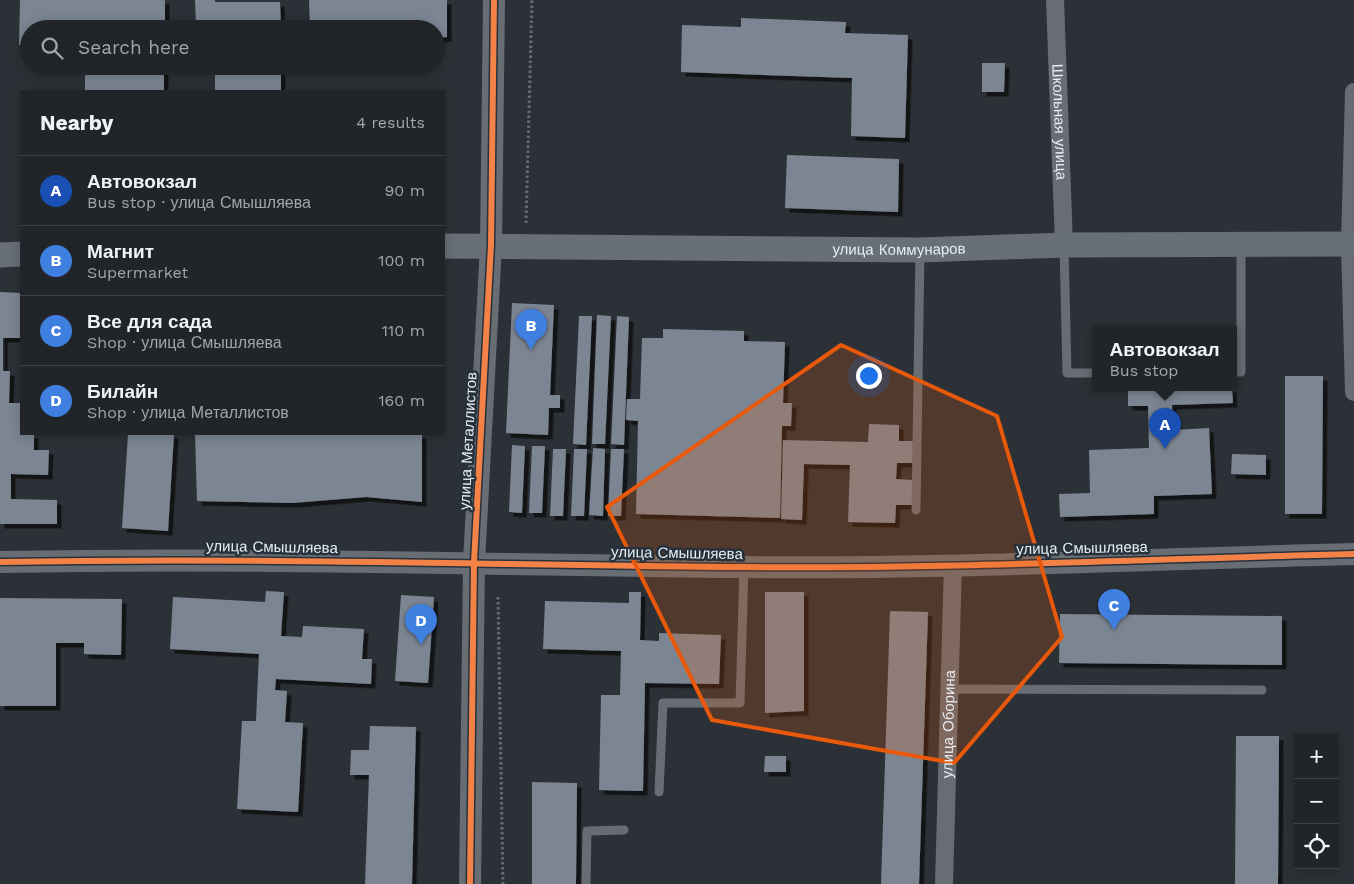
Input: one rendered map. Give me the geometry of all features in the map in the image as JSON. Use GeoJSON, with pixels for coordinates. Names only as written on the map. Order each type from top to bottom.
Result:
{"type":"FeatureCollection","features":[{"type":"Feature","properties":{"kind":"main road","name":"улица Коммунаров"},"geometry":{"type":"LineString","coordinates":[[445,246],[518,245],[920,250],[1064,245],[1352,244]]}},
{"type":"Feature","properties":{"kind":"main road"},"geometry":{"type":"LineString","coordinates":[[0,255],[20,254]]}},
{"type":"Feature","properties":{"kind":"street","name":"улица Металлистов"},"geometry":{"type":"LineString","coordinates":[[470,884],[474,562],[490,245],[494,0]]}},
{"type":"Feature","properties":{"kind":"street","name":"Школьная улица"},"geometry":{"type":"LineString","coordinates":[[1054,0],[1064,245]]}},
{"type":"Feature","properties":{"kind":"street"},"geometry":{"type":"LineString","coordinates":[[1354,92],[1352,244],[1354,392]]}},
{"type":"Feature","properties":{"kind":"street","name":"улица Смышляева"},"geometry":{"type":"LineString","coordinates":[[0,562],[149,559],[498,562],[744,567],[1354,554]]}},
{"type":"Feature","properties":{"kind":"street","name":"улица Оборина"},"geometry":{"type":"LineString","coordinates":[[944,884],[953,564]]}},
{"type":"Feature","properties":{"kind":"lane"},"geometry":{"type":"LineString","coordinates":[[1237,372],[1241,372],[1242,243]]}},
{"type":"Feature","properties":{"kind":"lane"},"geometry":{"type":"LineString","coordinates":[[1064,245],[1067,374],[1092,373]]}},
{"type":"Feature","properties":{"kind":"lane"},"geometry":{"type":"LineString","coordinates":[[916,510],[920,250]]}},
{"type":"Feature","properties":{"kind":"lane"},"geometry":{"type":"LineString","coordinates":[[659,792],[663,703],[740,703],[744,567]]}},
{"type":"Feature","properties":{"kind":"lane"},"geometry":{"type":"LineString","coordinates":[[950,689],[1262,690]]}},
{"type":"Feature","properties":{"kind":"lane"},"geometry":{"type":"LineString","coordinates":[[586,884],[587,831],[624,830]]}},
{"type":"Feature","properties":{"kind":"path"},"geometry":{"type":"LineString","coordinates":[[518,245],[526,233],[532,0]]}},
{"type":"Feature","properties":{"kind":"path"},"geometry":{"type":"LineString","coordinates":[[498,562],[503,884]]}},
{"type":"Feature","properties":{"kind":"highlighted area"},"geometry":{"type":"Polygon","coordinates":[[[841,345],[997,416],[1062,637],[954,763],[712,720],[607,507],[841,345]]]}},
{"type":"Feature","properties":{"kind":"building"},"geometry":{"type":"Polygon","coordinates":[[[20,0],[165,0],[165,20],[20,20],[19,45],[20,0]]]}},
{"type":"Feature","properties":{"kind":"building"},"geometry":{"type":"Polygon","coordinates":[[[195,0],[215,0],[215,2],[280,2],[281,20],[196,20],[195,0]]]}},
{"type":"Feature","properties":{"kind":"building"},"geometry":{"type":"Polygon","coordinates":[[[309,0],[447,0],[447,37],[445,37],[445,20],[310,20],[309,0]]]}},
{"type":"Feature","properties":{"kind":"building"},"geometry":{"type":"Polygon","coordinates":[[[741,18],[846,22],[845,33],[908,35],[905,138],[851,136],[852,78],[681,72],[682,25],[741,27],[741,18]]]}},
{"type":"Feature","properties":{"kind":"building"},"geometry":{"type":"Polygon","coordinates":[[[982,63],[1005,63],[1004,92],[982,92],[982,63]]]}},
{"type":"Feature","properties":{"kind":"building"},"geometry":{"type":"Polygon","coordinates":[[[85,75],[164,75],[164,90],[85,90],[85,75]]]}},
{"type":"Feature","properties":{"kind":"building"},"geometry":{"type":"Polygon","coordinates":[[[215,75],[281,75],[281,90],[215,90],[215,75]]]}},
{"type":"Feature","properties":{"kind":"building"},"geometry":{"type":"Polygon","coordinates":[[[787,155],[899,159],[898,212],[785,208],[787,155]]]}},
{"type":"Feature","properties":{"kind":"building"},"geometry":{"type":"Polygon","coordinates":[[[0,292],[20,293],[20,338],[3,338],[3,371],[10,371],[9,403],[20,403],[20,435],[34,435],[34,450],[49,450],[48,475],[11,474],[11,499],[57,500],[57,524],[0,524],[0,292]]]}},
{"type":"Feature","properties":{"kind":"building"},"geometry":{"type":"Polygon","coordinates":[[[512,303],[554,305],[550,395],[560,395],[560,408],[549,408],[548,435],[506,433],[512,303]]]}},
{"type":"Feature","properties":{"kind":"building"},"geometry":{"type":"Polygon","coordinates":[[[597,315],[611,316],[605,444],[592,444],[597,315]]]}},
{"type":"Feature","properties":{"kind":"building"},"geometry":{"type":"Polygon","coordinates":[[[579,316],[592,316],[586,445],[573,444],[579,316]]]}},
{"type":"Feature","properties":{"kind":"building"},"geometry":{"type":"Polygon","coordinates":[[[617,316],[629,317],[624,445],[611,444],[617,316]]]}},
{"type":"Feature","properties":{"kind":"building"},"geometry":{"type":"Polygon","coordinates":[[[663,329],[744,331],[744,341],[785,342],[783,403],[792,403],[791,426],[782,426],[780,518],[636,514],[638,421],[626,420],[627,399],[640,399],[642,338],[663,338],[663,329]]]}},
{"type":"Feature","properties":{"kind":"building"},"geometry":{"type":"Polygon","coordinates":[[[1285,376],[1323,376],[1322,514],[1285,514],[1285,376]]]}},
{"type":"Feature","properties":{"kind":"building"},"geometry":{"type":"Polygon","coordinates":[[[1128,391],[1232,391],[1233,403],[1172,405],[1173,430],[1209,428],[1212,494],[1154,496],[1154,514],[1060,517],[1059,494],[1090,493],[1089,450],[1149,448],[1148,406],[1128,406],[1128,391]]]}},
{"type":"Feature","properties":{"kind":"building"},"geometry":{"type":"Polygon","coordinates":[[[869,424],[899,425],[899,441],[913,441],[913,463],[897,463],[896,479],[913,480],[912,505],[896,505],[895,523],[848,522],[850,465],[804,464],[802,520],[781,519],[783,440],[868,442],[869,424]]]}},
{"type":"Feature","properties":{"kind":"building"},"geometry":{"type":"Polygon","coordinates":[[[128,435],[174,435],[168,531],[122,528],[128,435]]]}},
{"type":"Feature","properties":{"kind":"building"},"geometry":{"type":"Polygon","coordinates":[[[195,435],[422,435],[422,502],[366,497],[292,503],[197,501],[195,435]]]}},
{"type":"Feature","properties":{"kind":"building"},"geometry":{"type":"Polygon","coordinates":[[[512,445],[525,446],[522,513],[509,512],[512,445]]]}},
{"type":"Feature","properties":{"kind":"building"},"geometry":{"type":"Polygon","coordinates":[[[532,446],[545,446],[542,513],[529,513],[532,446]]]}},
{"type":"Feature","properties":{"kind":"building"},"geometry":{"type":"Polygon","coordinates":[[[593,448],[605,449],[603,516],[589,515],[593,448]]]}},
{"type":"Feature","properties":{"kind":"building"},"geometry":{"type":"Polygon","coordinates":[[[553,449],[566,449],[563,516],[550,516],[553,449]]]}},
{"type":"Feature","properties":{"kind":"building"},"geometry":{"type":"Polygon","coordinates":[[[574,449],[587,449],[584,516],[571,516],[574,449]]]}},
{"type":"Feature","properties":{"kind":"building"},"geometry":{"type":"Polygon","coordinates":[[[611,449],[624,449],[621,516],[608,516],[611,449]]]}},
{"type":"Feature","properties":{"kind":"building"},"geometry":{"type":"Polygon","coordinates":[[[1232,454],[1266,455],[1266,475],[1231,474],[1232,454]]]}},
{"type":"Feature","properties":{"kind":"building"},"geometry":{"type":"Polygon","coordinates":[[[266,591],[284,592],[281,636],[302,637],[303,626],[364,629],[362,659],[372,659],[371,684],[276,679],[275,690],[287,691],[285,722],[303,723],[298,812],[237,809],[242,721],[256,721],[259,654],[170,649],[173,597],[265,602],[266,591]]]}},
{"type":"Feature","properties":{"kind":"building"},"geometry":{"type":"Polygon","coordinates":[[[629,592],[641,592],[640,640],[659,641],[659,633],[721,635],[719,684],[645,683],[643,791],[599,790],[601,695],[620,695],[621,651],[543,649],[545,601],[629,603],[629,592]]]}},
{"type":"Feature","properties":{"kind":"building"},"geometry":{"type":"Polygon","coordinates":[[[765,592],[804,592],[804,711],[765,713],[765,592]]]}},
{"type":"Feature","properties":{"kind":"building"},"geometry":{"type":"Polygon","coordinates":[[[401,595],[434,597],[428,683],[395,681],[401,595]]]}},
{"type":"Feature","properties":{"kind":"building"},"geometry":{"type":"Polygon","coordinates":[[[0,598],[122,599],[121,655],[84,654],[84,643],[56,643],[56,706],[0,706],[0,598]]]}},
{"type":"Feature","properties":{"kind":"building"},"geometry":{"type":"Polygon","coordinates":[[[890,611],[928,612],[919,884],[881,884],[890,611]]]}},
{"type":"Feature","properties":{"kind":"building"},"geometry":{"type":"Polygon","coordinates":[[[1060,614],[1282,616],[1282,665],[1059,663],[1060,614]]]}},
{"type":"Feature","properties":{"kind":"building"},"geometry":{"type":"Polygon","coordinates":[[[370,726],[416,727],[412,884],[365,884],[369,775],[350,775],[351,750],[369,750],[370,726]]]}},
{"type":"Feature","properties":{"kind":"building"},"geometry":{"type":"Polygon","coordinates":[[[1236,736],[1279,736],[1278,884],[1235,884],[1236,736]]]}},
{"type":"Feature","properties":{"kind":"building"},"geometry":{"type":"Polygon","coordinates":[[[765,756],[786,756],[786,772],[764,772],[765,756]]]}},
{"type":"Feature","properties":{"kind":"building"},"geometry":{"type":"Polygon","coordinates":[[[532,782],[577,783],[576,884],[532,884],[532,782]]]}},
{"type":"Feature","properties":{"kind":"cycle path"},"geometry":{"type":"LineString","coordinates":[[470,884],[474,562],[491,245],[494,0]]}},
{"type":"Feature","properties":{"kind":"cycle path"},"geometry":{"type":"LineString","coordinates":[[0,562],[185,560],[819,567],[972,565],[1354,554]]}},
{"type":"Feature","properties":{"kind":"place","name":"Магнит"},"geometry":{"type":"Point","coordinates":[531,350]}},
{"type":"Feature","properties":{"kind":"place","name":"Автовокзал"},"geometry":{"type":"Point","coordinates":[1165,449]}},
{"type":"Feature","properties":{"kind":"place","name":"Все для сада"},"geometry":{"type":"Point","coordinates":[1114,630]}},
{"type":"Feature","properties":{"kind":"place","name":"Билайн"},"geometry":{"type":"Point","coordinates":[421,645]}}]}
